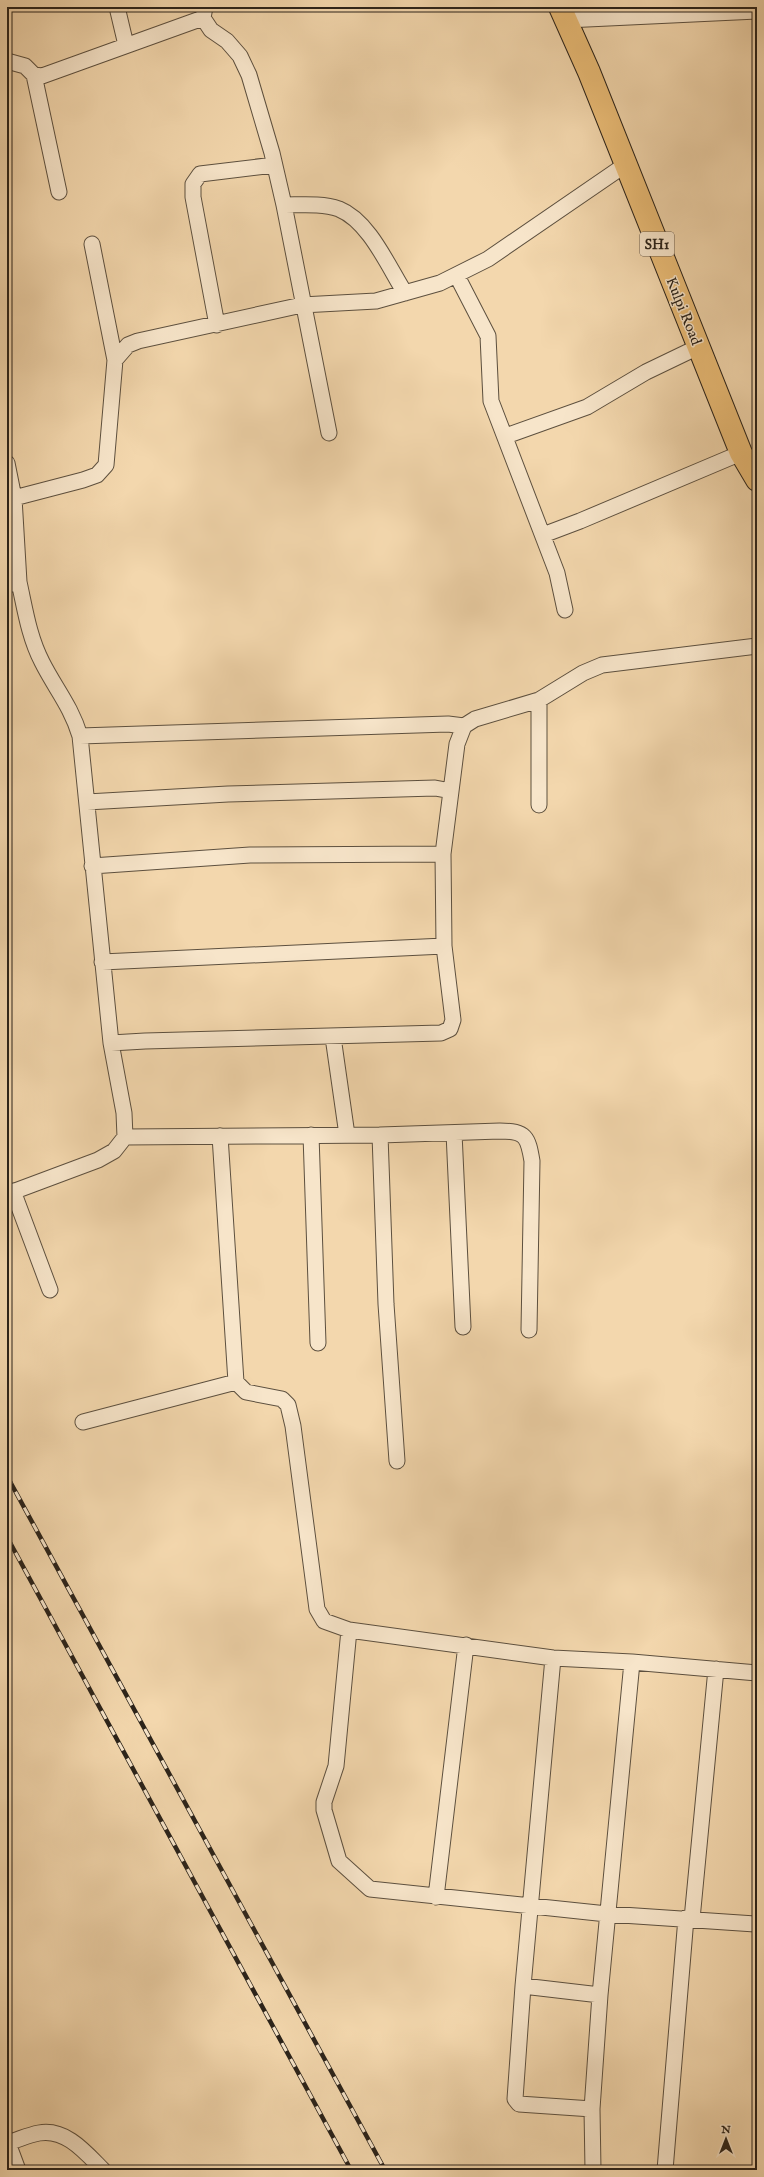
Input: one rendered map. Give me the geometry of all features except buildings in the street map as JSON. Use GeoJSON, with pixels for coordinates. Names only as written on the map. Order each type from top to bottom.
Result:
{"type":"FeatureCollection","features":[{"type":"Feature","properties":{"kind":"main road","name":"Kulpi Road"},"geometry":{"type":"LineString","coordinates":[[563,13],[589,72],[741,453],[757,480]]}},
{"type":"Feature","properties":{"kind":"street"},"geometry":{"type":"LineString","coordinates":[[117,7],[126,45]]}},
{"type":"Feature","properties":{"kind":"street"},"geometry":{"type":"LineString","coordinates":[[563,13],[757,11]]}},
{"type":"Feature","properties":{"kind":"street"},"geometry":{"type":"LineString","coordinates":[[34,75],[42,76],[126,45],[204,13],[211,30],[227,41],[240,56],[249,75],[284,205],[302,305],[329,433]]}},
{"type":"Feature","properties":{"kind":"street"},"geometry":{"type":"LineString","coordinates":[[7,61],[25,66],[34,75],[59,192]]}},
{"type":"Feature","properties":{"kind":"street"},"geometry":{"type":"LineString","coordinates":[[217,325],[193,198],[193,184],[200,174],[274,165]]}},
{"type":"Feature","properties":{"kind":"street"},"geometry":{"type":"LineString","coordinates":[[114,360],[128,345],[138,341],[217,325],[302,305],[376,301],[458,276],[488,259],[625,165]]}},
{"type":"Feature","properties":{"kind":"street"},"geometry":{"type":"LineString","coordinates":[[284,205],[311,204],[338,209],[352,216],[366,231],[405,293]]}},
{"type":"Feature","properties":{"kind":"street"},"geometry":{"type":"LineString","coordinates":[[14,498],[97,475],[106,465],[114,360],[92,244]]}},
{"type":"Feature","properties":{"kind":"street"},"geometry":{"type":"LineString","coordinates":[[458,276],[488,336],[491,401],[506,436],[557,573],[565,610]]}},
{"type":"Feature","properties":{"kind":"street"},"geometry":{"type":"LineString","coordinates":[[506,436],[587,407],[646,372],[698,347]]}},
{"type":"Feature","properties":{"kind":"street"},"geometry":{"type":"LineString","coordinates":[[543,535],[580,521],[741,453]]}},
{"type":"Feature","properties":{"kind":"street"},"geometry":{"type":"LineString","coordinates":[[7,462],[14,498],[13,583],[33,641],[42,662],[67,702],[80,736],[111,1044],[124,1113],[125,1137],[114,1151],[98,1160],[10,1192],[50,1290]]}},
{"type":"Feature","properties":{"kind":"street"},"geometry":{"type":"LineString","coordinates":[[111,1044],[145,1041],[441,1033],[450,1029],[453,1020],[444,946],[443,854],[458,744],[464,726],[475,719],[539,700],[583,673],[602,664],[757,646]]}},
{"type":"Feature","properties":{"kind":"street"},"geometry":{"type":"LineString","coordinates":[[539,700],[539,804]]}},
{"type":"Feature","properties":{"kind":"street"},"geometry":{"type":"LineString","coordinates":[[80,736],[448,724],[464,726]]}},
{"type":"Feature","properties":{"kind":"street"},"geometry":{"type":"LineString","coordinates":[[87,802],[236,794],[434,788],[451,791]]}},
{"type":"Feature","properties":{"kind":"street"},"geometry":{"type":"LineString","coordinates":[[92,866],[250,855],[443,854]]}},
{"type":"Feature","properties":{"kind":"street"},"geometry":{"type":"LineString","coordinates":[[102,962],[444,946]]}},
{"type":"Feature","properties":{"kind":"street"},"geometry":{"type":"LineString","coordinates":[[333,1037],[347,1135]]}},
{"type":"Feature","properties":{"kind":"street"},"geometry":{"type":"LineString","coordinates":[[125,1137],[380,1135],[514,1131],[523,1134],[529,1142],[532,1161],[529,1330]]}},
{"type":"Feature","properties":{"kind":"street"},"geometry":{"type":"LineString","coordinates":[[454,1133],[463,1327]]}},
{"type":"Feature","properties":{"kind":"street"},"geometry":{"type":"LineString","coordinates":[[311,1135],[318,1343]]}},
{"type":"Feature","properties":{"kind":"street"},"geometry":{"type":"LineString","coordinates":[[380,1135],[386,1304],[397,1461]]}},
{"type":"Feature","properties":{"kind":"street"},"geometry":{"type":"LineString","coordinates":[[220,1136],[236,1382],[246,1392],[282,1399],[288,1405],[293,1426],[317,1609],[324,1621],[349,1630],[553,1658],[632,1662],[757,1673]]}},
{"type":"Feature","properties":{"kind":"street"},"geometry":{"type":"LineString","coordinates":[[83,1422],[236,1382]]}},
{"type":"Feature","properties":{"kind":"street"},"geometry":{"type":"LineString","coordinates":[[349,1630],[336,1766],[324,1806],[325,1818],[337,1856],[343,1866],[370,1890],[607,1914],[689,1918],[755,1924]]}},
{"type":"Feature","properties":{"kind":"street"},"geometry":{"type":"LineString","coordinates":[[436,1897],[466,1645]]}},
{"type":"Feature","properties":{"kind":"street"},"geometry":{"type":"LineString","coordinates":[[553,1658],[523,1986],[515,2102],[519,2104],[592,2109]]}},
{"type":"Feature","properties":{"kind":"street"},"geometry":{"type":"LineString","coordinates":[[593,2170],[592,2109],[600,1996],[632,1662]]}},
{"type":"Feature","properties":{"kind":"street"},"geometry":{"type":"LineString","coordinates":[[665,2170],[689,1918],[716,1669]]}},
{"type":"Feature","properties":{"kind":"street"},"geometry":{"type":"LineString","coordinates":[[523,1986],[600,1996]]}},
{"type":"Feature","properties":{"kind":"street"},"geometry":{"type":"LineString","coordinates":[[18,2170],[7,2143],[41,2132],[55,2132],[70,2139],[103,2170]]}},
{"type":"Feature","properties":{"kind":"railway"},"geometry":{"type":"LineString","coordinates":[[7,1476],[385,2170]]}},
{"type":"Feature","properties":{"kind":"railway"},"geometry":{"type":"LineString","coordinates":[[7,1537],[351,2170]]}}]}
